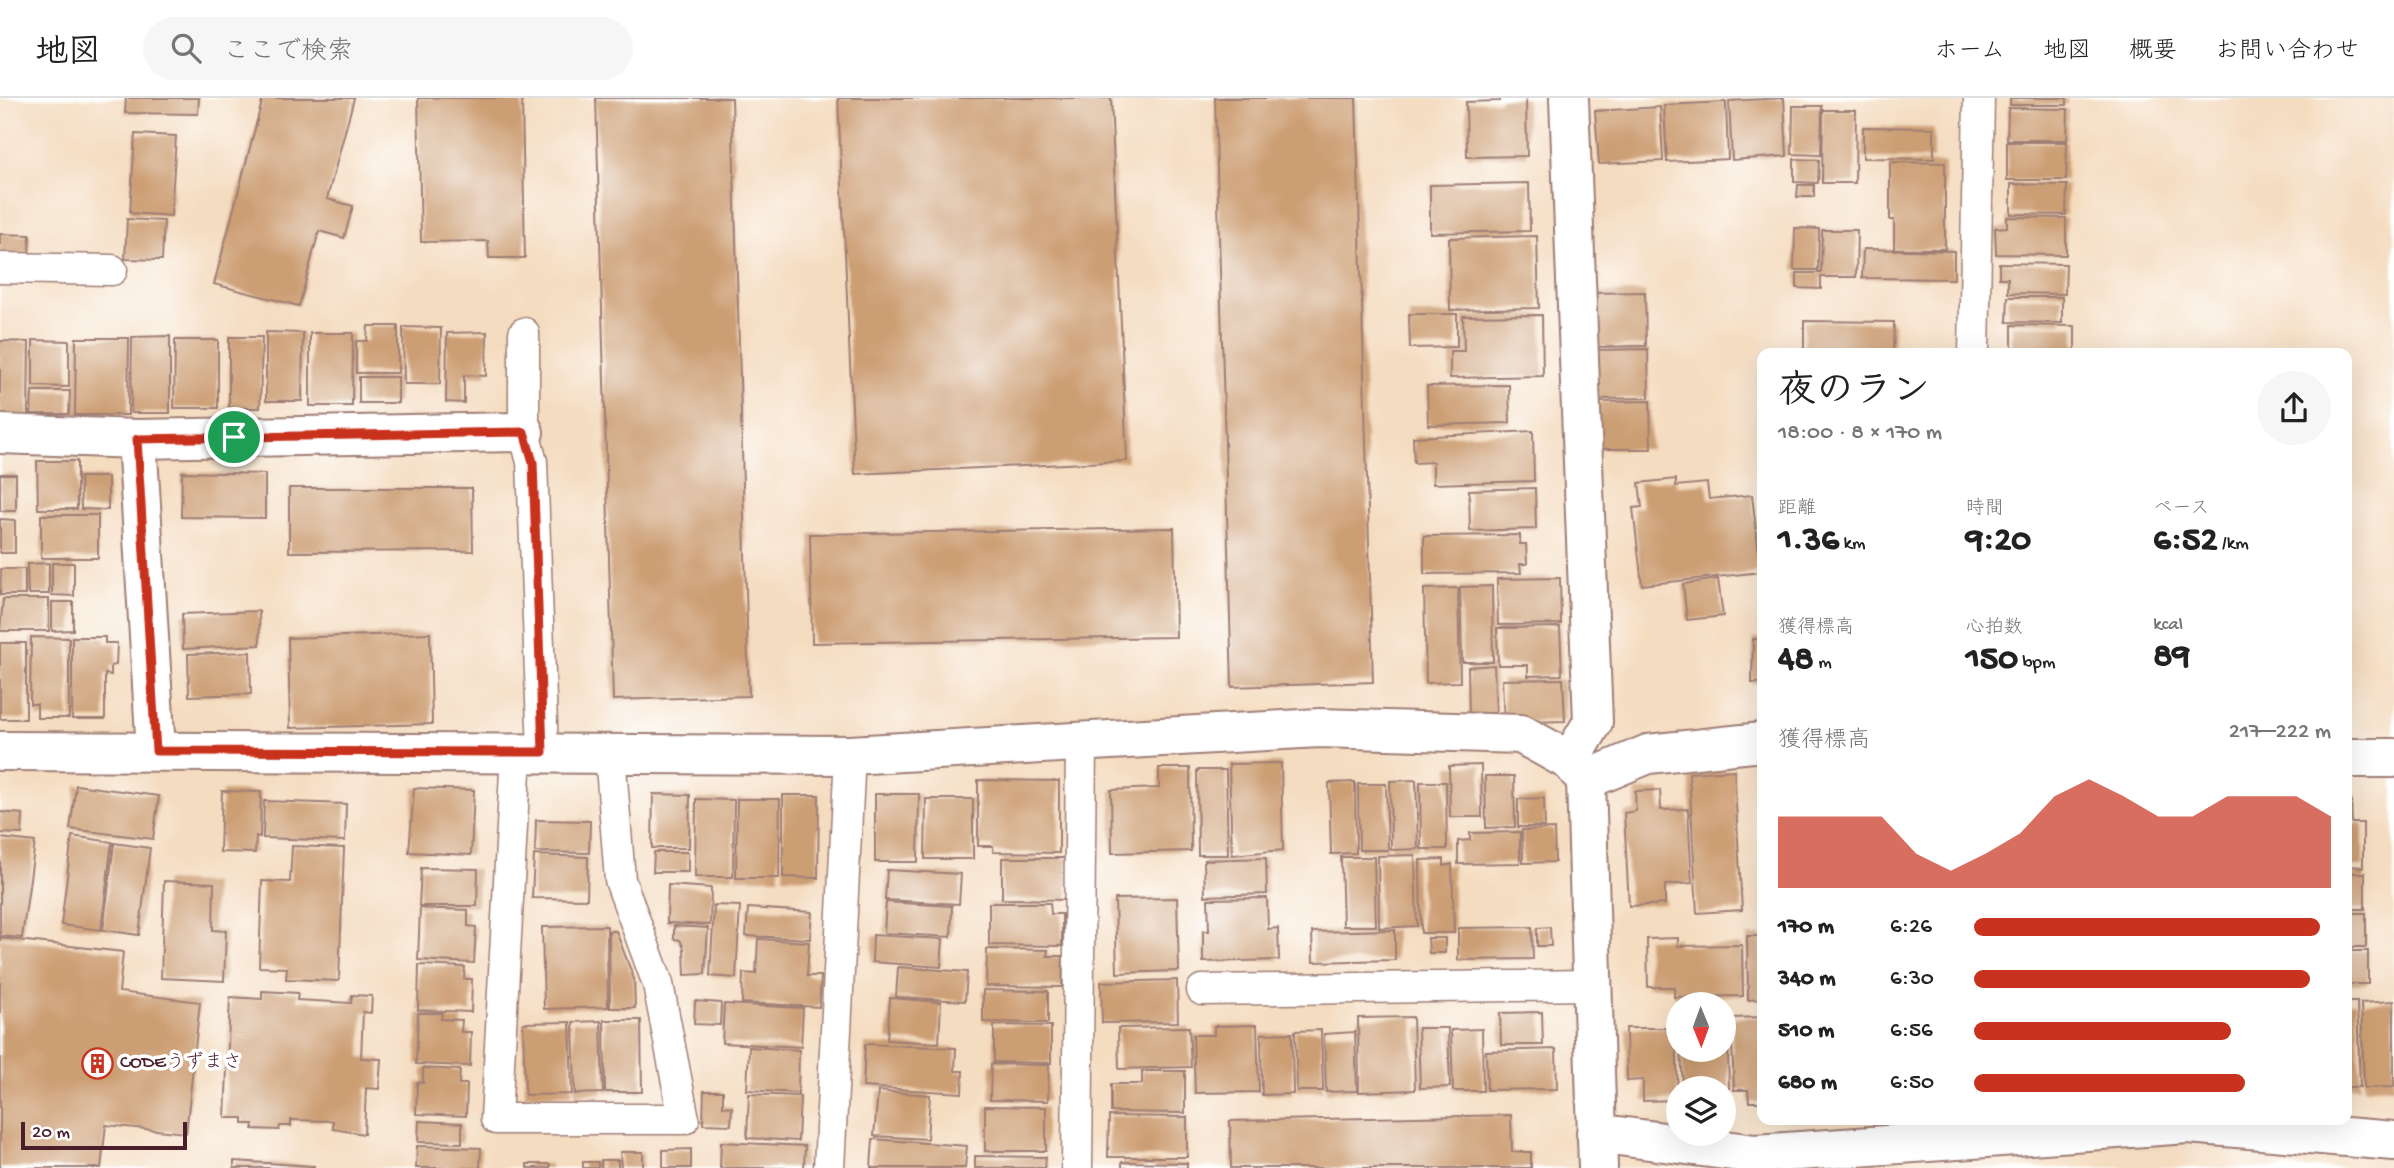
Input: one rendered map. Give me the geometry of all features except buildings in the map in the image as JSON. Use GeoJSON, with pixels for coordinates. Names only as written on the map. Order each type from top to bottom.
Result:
{"type":"FeatureCollection","features":[{"type":"Feature","properties":{"kind":"street"},"geometry":{"type":"LineString","coordinates":[[1569,98],[1593,722],[1578,770],[1592,985],[1597,1151],[1755,1154],[2174,1125]]}},
{"type":"Feature","properties":{"kind":"street"},"geometry":{"type":"LineString","coordinates":[[0,434],[137,439],[524,432]]}},
{"type":"Feature","properties":{"kind":"street"},"geometry":{"type":"LineString","coordinates":[[137,439],[156,751]]}},
{"type":"Feature","properties":{"kind":"street"},"geometry":{"type":"LineString","coordinates":[[0,751],[850,755],[1319,728],[1521,734],[1578,770],[1648,754],[1757,743]]}},
{"type":"Feature","properties":{"kind":"street"},"geometry":{"type":"LineString","coordinates":[[2352,758],[2394,758]]}},
{"type":"Feature","properties":{"kind":"street"},"geometry":{"type":"LineString","coordinates":[[2200,1125],[2394,1141]]}},
{"type":"Feature","properties":{"kind":"lane"},"geometry":{"type":"LineString","coordinates":[[1974,348],[1979,98]]}},
{"type":"Feature","properties":{"kind":"lane"},"geometry":{"type":"LineString","coordinates":[[0,268],[111,270]]}},
{"type":"Feature","properties":{"kind":"lane"},"geometry":{"type":"LineString","coordinates":[[524,332],[524,432],[533,462],[530,752],[496,1119],[684,1119],[659,984],[620,880],[610,753]]}},
{"type":"Feature","properties":{"kind":"lane"},"geometry":{"type":"LineString","coordinates":[[1077,1168],[1081,741]]}},
{"type":"Feature","properties":{"kind":"lane"},"geometry":{"type":"LineString","coordinates":[[830,1168],[850,755]]}},
{"type":"Feature","properties":{"kind":"lane"},"geometry":{"type":"LineString","coordinates":[[1202,990],[1592,985]]}},
{"type":"Feature","properties":{"kind":"place","name":"CODEうずまさ"},"geometry":{"type":"Point","coordinates":[97,1063]}},
{"type":"Feature","properties":{"kind":"route"},"geometry":{"type":"LineString","coordinates":[[524,432],[533,462],[543,752],[156,751],[137,439],[234,437],[524,432]]}}]}
